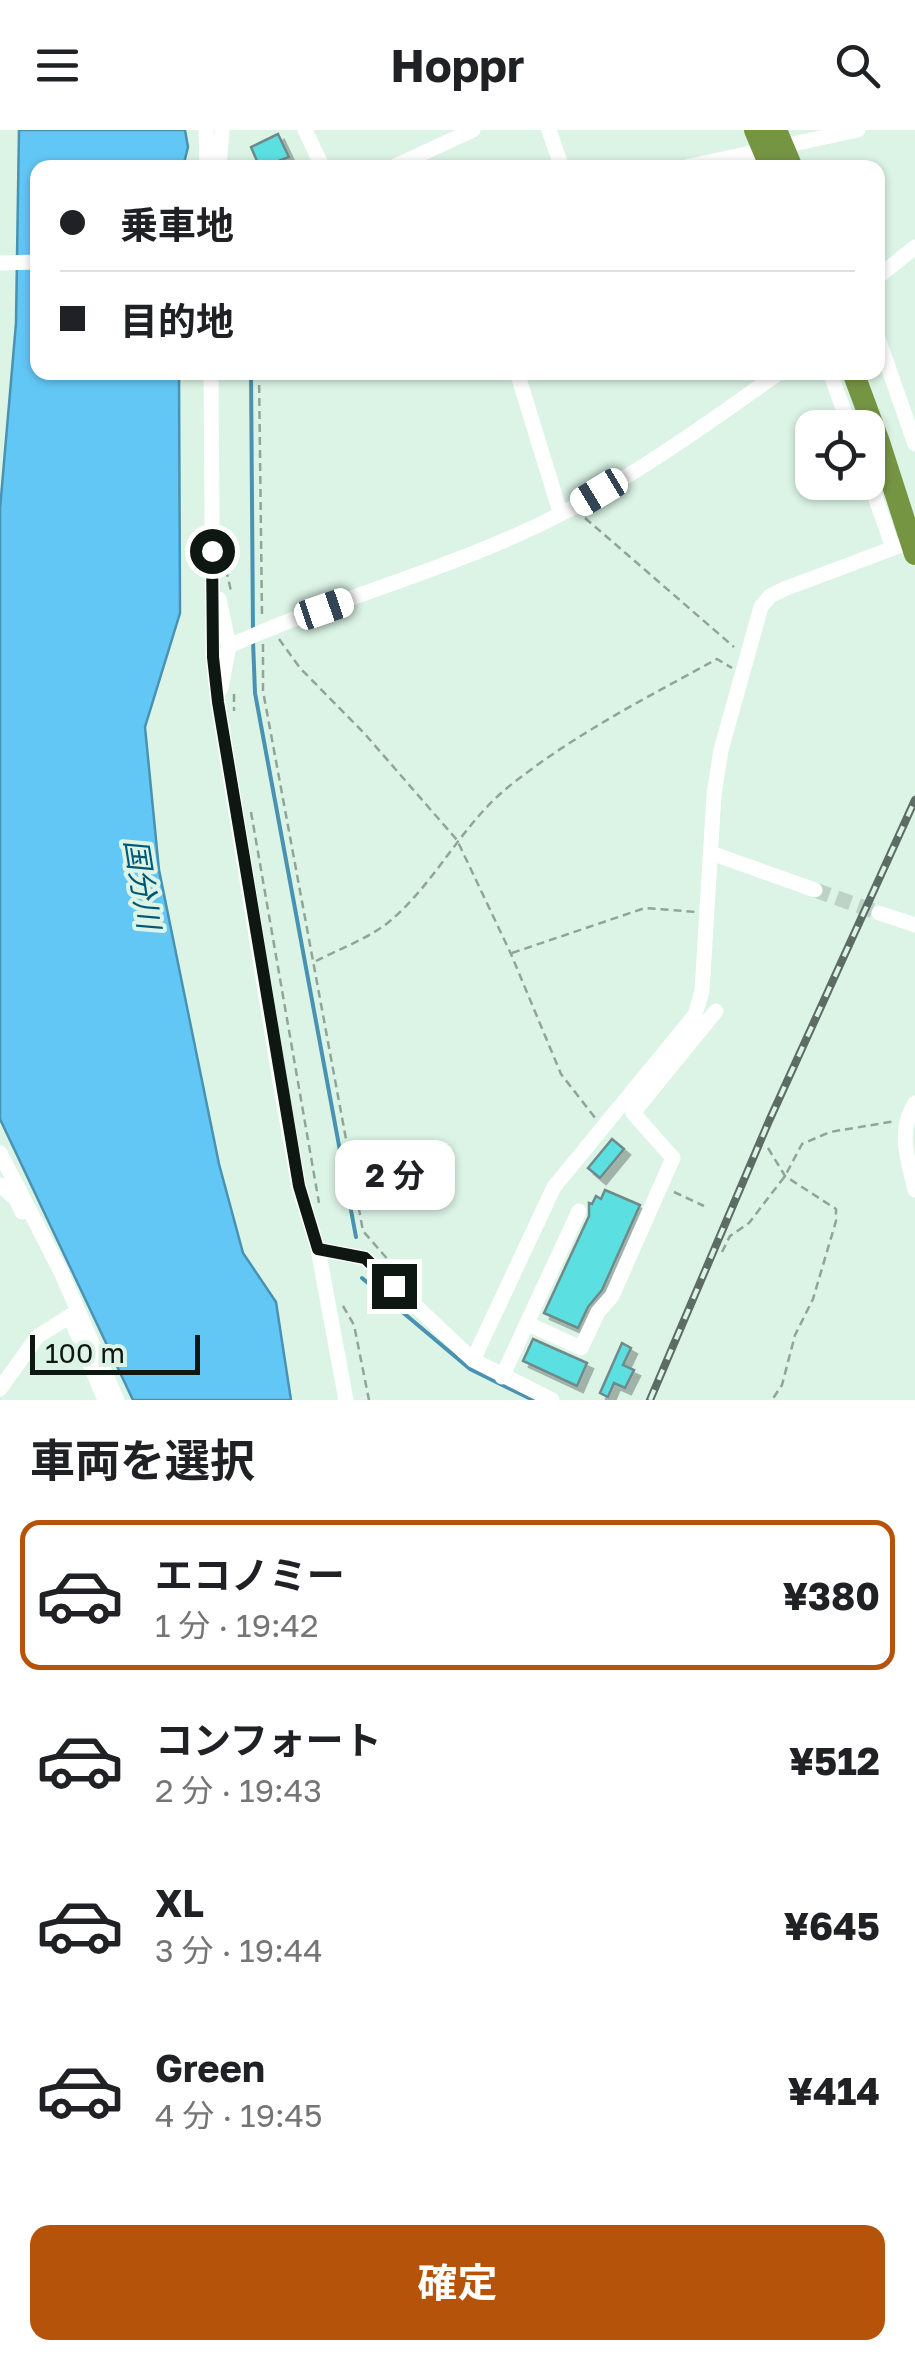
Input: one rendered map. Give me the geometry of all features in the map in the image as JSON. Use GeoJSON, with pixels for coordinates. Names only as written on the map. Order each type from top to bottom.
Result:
{"type":"FeatureCollection","features":[{"type":"Feature","properties":{"kind":"highway"},"geometry":{"type":"LineString","coordinates":[[857,380],[915,501]]}},
{"type":"Feature","properties":{"kind":"highway"},"geometry":{"type":"LineString","coordinates":[[872,380],[886,438],[904,551]]}},
{"type":"Feature","properties":{"kind":"street"},"geometry":{"type":"LineString","coordinates":[[206,130],[207,160]]}},
{"type":"Feature","properties":{"kind":"street"},"geometry":{"type":"LineString","coordinates":[[220,160],[222,130]]}},
{"type":"Feature","properties":{"kind":"street"},"geometry":{"type":"LineString","coordinates":[[305,130],[320,160]]}},
{"type":"Feature","properties":{"kind":"street"},"geometry":{"type":"LineString","coordinates":[[408,160],[472,130]]}},
{"type":"Feature","properties":{"kind":"street"},"geometry":{"type":"LineString","coordinates":[[549,130],[559,160]]}},
{"type":"Feature","properties":{"kind":"street"},"geometry":{"type":"LineString","coordinates":[[718,160],[858,130]]}},
{"type":"Feature","properties":{"kind":"street"},"geometry":{"type":"LineString","coordinates":[[885,272],[915,248]]}},
{"type":"Feature","properties":{"kind":"street"},"geometry":{"type":"LineString","coordinates":[[0,263],[30,262]]}},
{"type":"Feature","properties":{"kind":"street"},"geometry":{"type":"LineString","coordinates":[[885,358],[915,444]]}},
{"type":"Feature","properties":{"kind":"street"},"geometry":{"type":"LineString","coordinates":[[211,380],[213,657],[218,702],[280,1088],[299,1186],[318,1249],[346,1400]]}},
{"type":"Feature","properties":{"kind":"street"},"geometry":{"type":"LineString","coordinates":[[520,380],[566,510]]}},
{"type":"Feature","properties":{"kind":"street"},"geometry":{"type":"LineString","coordinates":[[234,644],[418,575],[566,510],[711,423],[769,380]]}},
{"type":"Feature","properties":{"kind":"street"},"geometry":{"type":"LineString","coordinates":[[833,380],[844,410]]}},
{"type":"Feature","properties":{"kind":"street"},"geometry":{"type":"LineString","coordinates":[[880,500],[904,551]]}},
{"type":"Feature","properties":{"kind":"street"},"geometry":{"type":"LineString","coordinates":[[473,1360],[554,1187],[695,1015],[702,991],[721,750],[761,607],[770,596],[904,551],[915,540]]}},
{"type":"Feature","properties":{"kind":"street"},"geometry":{"type":"LineString","coordinates":[[212,571],[234,644],[218,702]]}},
{"type":"Feature","properties":{"kind":"street"},"geometry":{"type":"LineString","coordinates":[[711,854],[815,890]]}},
{"type":"Feature","properties":{"kind":"street"},"geometry":{"type":"LineString","coordinates":[[879,913],[915,925]]}},
{"type":"Feature","properties":{"kind":"street"},"geometry":{"type":"LineString","coordinates":[[528,1324],[581,1348],[598,1312],[612,1296],[673,1158],[633,1113],[716,1011]]}},
{"type":"Feature","properties":{"kind":"street"},"geometry":{"type":"LineString","coordinates":[[911,1110],[903,1139],[915,1190]]}},
{"type":"Feature","properties":{"kind":"street"},"geometry":{"type":"LineString","coordinates":[[2,1163],[62,1272],[117,1400]]}},
{"type":"Feature","properties":{"kind":"street"},"geometry":{"type":"LineString","coordinates":[[0,1185],[16,1199],[105,1400]]}},
{"type":"Feature","properties":{"kind":"street"},"geometry":{"type":"LineString","coordinates":[[502,1377],[579,1211]]}},
{"type":"Feature","properties":{"kind":"street"},"geometry":{"type":"LineString","coordinates":[[318,1249],[365,1258],[473,1360],[552,1400]]}},
{"type":"Feature","properties":{"kind":"street"},"geometry":{"type":"LineString","coordinates":[[0,1388],[36,1337],[70,1316]]}},
{"type":"Feature","properties":{"kind":"path"},"geometry":{"type":"LineString","coordinates":[[259,380],[262,691],[363,1231],[400,1273]]}},
{"type":"Feature","properties":{"kind":"path"},"geometry":{"type":"LineString","coordinates":[[566,510],[744,665]]}},
{"type":"Feature","properties":{"kind":"path"},"geometry":{"type":"LineString","coordinates":[[226,556],[233,602]]}},
{"type":"Feature","properties":{"kind":"path"},"geometry":{"type":"LineString","coordinates":[[264,630],[364,733],[457,840],[511,954],[560,1074],[602,1128]]}},
{"type":"Feature","properties":{"kind":"path"},"geometry":{"type":"LineString","coordinates":[[315,962],[388,922],[437,872],[457,840],[507,788],[608,720],[717,659],[744,665]]}},
{"type":"Feature","properties":{"kind":"path"},"geometry":{"type":"LineString","coordinates":[[234,678],[234,720]]}},
{"type":"Feature","properties":{"kind":"path"},"geometry":{"type":"LineString","coordinates":[[248,798],[320,1210]]}},
{"type":"Feature","properties":{"kind":"path"},"geometry":{"type":"LineString","coordinates":[[511,954],[645,908],[707,913]]}},
{"type":"Feature","properties":{"kind":"path"},"geometry":{"type":"LineString","coordinates":[[722,1252],[730,1236],[749,1223],[785,1176],[802,1144],[830,1132],[911,1110]]}},
{"type":"Feature","properties":{"kind":"path"},"geometry":{"type":"LineString","coordinates":[[768,1148],[785,1176],[836,1209],[836,1221],[812,1298],[795,1335],[782,1385],[772,1400]]}},
{"type":"Feature","properties":{"kind":"path"},"geometry":{"type":"LineString","coordinates":[[660,1186],[704,1206]]}},
{"type":"Feature","properties":{"kind":"path"},"geometry":{"type":"LineString","coordinates":[[346,1322],[342,1303],[354,1325],[368,1400]]}},
{"type":"Feature","properties":{"kind":"water","name":"国分川"},"geometry":{"type":"Polygon","coordinates":[[[19,130],[185,130],[188,147],[185,160],[30,160],[30,380],[179,380],[180,613],[145,727],[159,870],[219,1164],[243,1253],[276,1302],[291,1400],[133,1400],[0,1119],[0,509],[16,323],[19,130]]]}},
{"type":"Feature","properties":{"kind":"building"},"geometry":{"type":"Polygon","coordinates":[[[278,134],[289,157],[257,160],[251,147],[278,134]]]}},
{"type":"Feature","properties":{"kind":"building"},"geometry":{"type":"Polygon","coordinates":[[[612,1139],[624,1149],[600,1178],[588,1168],[612,1139]]]}},
{"type":"Feature","properties":{"kind":"building"},"geometry":{"type":"Polygon","coordinates":[[[605,1190],[640,1205],[602,1290],[578,1328],[544,1313],[589,1216],[589,1203],[596,1196],[601,1199],[605,1190]]]}},
{"type":"Feature","properties":{"kind":"building"},"geometry":{"type":"Polygon","coordinates":[[[533,1339],[587,1363],[577,1386],[523,1361],[533,1339]]]}},
{"type":"Feature","properties":{"kind":"building"},"geometry":{"type":"Polygon","coordinates":[[[622,1343],[631,1348],[623,1365],[634,1370],[625,1388],[614,1383],[608,1397],[600,1393],[622,1343]]]}},
{"type":"Feature","properties":{"kind":"waterway"},"geometry":{"type":"LineString","coordinates":[[251,380],[253,631]]}},
{"type":"Feature","properties":{"kind":"waterway"},"geometry":{"type":"LineString","coordinates":[[253,641],[255,693],[356,1237]]}},
{"type":"Feature","properties":{"kind":"waterway"},"geometry":{"type":"LineString","coordinates":[[362,1278],[470,1369],[533,1400]]}},
{"type":"Feature","properties":{"kind":"tunnel"},"geometry":{"type":"LineString","coordinates":[[815,890],[879,913]]}},
{"type":"Feature","properties":{"kind":"railway"},"geometry":{"type":"LineString","coordinates":[[650,1400],[769,1121],[915,800]]}},
{"type":"Feature","properties":{"kind":"route"},"geometry":{"type":"LineString","coordinates":[[212,551],[213,657],[218,702],[299,1186],[318,1249],[365,1258],[394,1286]]}}]}
